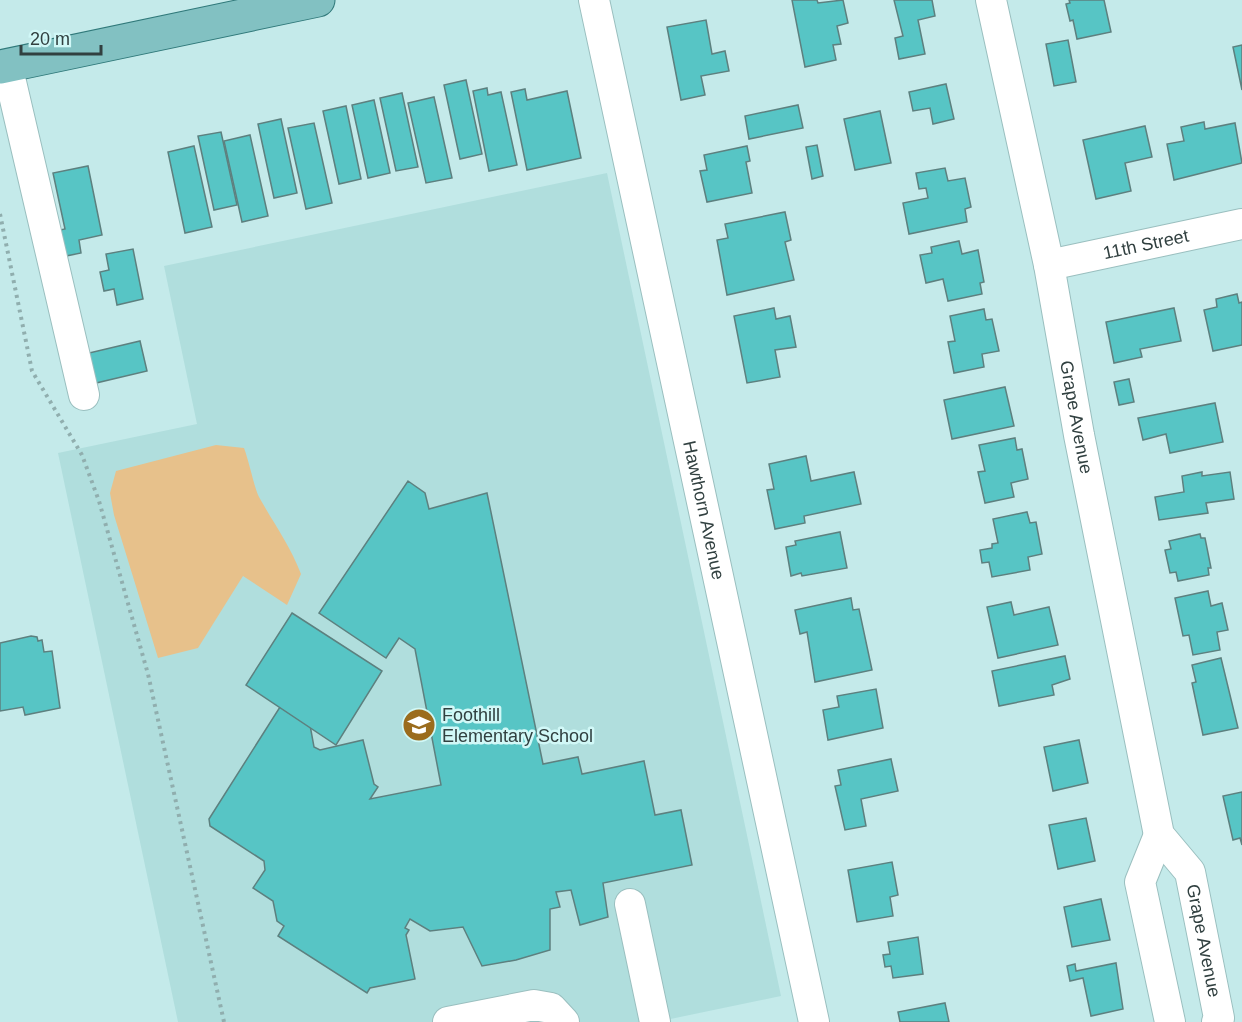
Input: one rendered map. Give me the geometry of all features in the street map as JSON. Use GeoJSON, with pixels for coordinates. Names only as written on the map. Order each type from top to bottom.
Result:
{"type":"FeatureCollection","features":[{"type":"Feature","properties":{"kind":"main road"},"geometry":{"type":"LineString","coordinates":[[4,66],[318,0]]}},
{"type":"Feature","properties":{"kind":"street","name":"Hawthorn Avenue"},"geometry":{"type":"LineString","coordinates":[[594,0],[806,1020]]}},
{"type":"Feature","properties":{"kind":"street","name":"Grape Avenue"},"geometry":{"type":"LineString","coordinates":[[991,0],[1049,265],[1079,435],[1159,835],[1190,872],[1219,1018],[1217,1022]]}},
{"type":"Feature","properties":{"kind":"street"},"geometry":{"type":"LineString","coordinates":[[4,66],[84,395]]}},
{"type":"Feature","properties":{"kind":"street","name":"11th Street"},"geometry":{"type":"LineString","coordinates":[[1049,265],[1242,224]]}},
{"type":"Feature","properties":{"kind":"street"},"geometry":{"type":"LineString","coordinates":[[1159,835],[1140,882],[1170,1022]]}},
{"type":"Feature","properties":{"kind":"street"},"geometry":{"type":"LineString","coordinates":[[630,904],[655,1022]]}},
{"type":"Feature","properties":{"kind":"street"},"geometry":{"type":"LineString","coordinates":[[448,1022],[534,1005],[551,1008],[564,1022]]}},
{"type":"Feature","properties":{"kind":"path"},"geometry":{"type":"LineString","coordinates":[[0,214],[32,371],[82,455],[89,473],[145,663],[224,1022]]}},
{"type":"Feature","properties":{"kind":"shaded area","name":"Foothill Elementary School"},"geometry":{"type":"Polygon","coordinates":[[[607,173],[781,996],[656,1022],[178,1022],[58,453],[197,424],[164,266],[607,173]]]}},
{"type":"Feature","properties":{"kind":"shaded area"},"geometry":{"type":"Polygon","coordinates":[[[216,445],[244,448],[259,497],[287,544],[301,574],[287,605],[243,576],[198,648],[158,658],[114,515],[110,493],[116,471],[216,445]]]}},
{"type":"Feature","properties":{"kind":"building"},"geometry":{"type":"Polygon","coordinates":[[[792,0],[817,0],[818,3],[843,0],[848,23],[837,26],[841,44],[833,45],[836,60],[805,67],[792,0]]]}},
{"type":"Feature","properties":{"kind":"building"},"geometry":{"type":"Polygon","coordinates":[[[894,0],[932,0],[935,16],[918,20],[925,54],[899,59],[895,38],[903,36],[894,0]]]}},
{"type":"Feature","properties":{"kind":"building"},"geometry":{"type":"Polygon","coordinates":[[[1069,0],[1104,0],[1111,32],[1077,39],[1073,20],[1070,21],[1066,4],[1070,3],[1069,0]]]}},
{"type":"Feature","properties":{"kind":"building"},"geometry":{"type":"Polygon","coordinates":[[[706,20],[712,54],[725,51],[729,71],[701,76],[705,95],[681,100],[667,27],[706,20]]]}},
{"type":"Feature","properties":{"kind":"building"},"geometry":{"type":"Polygon","coordinates":[[[1068,40],[1076,82],[1054,86],[1046,44],[1068,40]]]}},
{"type":"Feature","properties":{"kind":"building"},"geometry":{"type":"Polygon","coordinates":[[[1242,45],[1242,90],[1233,47],[1242,45]]]}},
{"type":"Feature","properties":{"kind":"building"},"geometry":{"type":"Polygon","coordinates":[[[466,80],[482,154],[460,159],[444,85],[466,80]]]}},
{"type":"Feature","properties":{"kind":"building"},"geometry":{"type":"Polygon","coordinates":[[[946,84],[954,119],[933,124],[930,108],[913,111],[909,92],[946,84]]]}},
{"type":"Feature","properties":{"kind":"building"},"geometry":{"type":"Polygon","coordinates":[[[487,88],[488,95],[501,92],[517,165],[489,171],[473,91],[487,88]]]}},
{"type":"Feature","properties":{"kind":"building"},"geometry":{"type":"Polygon","coordinates":[[[525,89],[527,100],[567,91],[581,158],[527,170],[511,92],[525,89]]]}},
{"type":"Feature","properties":{"kind":"building"},"geometry":{"type":"Polygon","coordinates":[[[402,93],[418,167],[396,171],[380,98],[402,93]]]}},
{"type":"Feature","properties":{"kind":"building"},"geometry":{"type":"Polygon","coordinates":[[[434,97],[452,178],[426,183],[408,103],[434,97]]]}},
{"type":"Feature","properties":{"kind":"building"},"geometry":{"type":"Polygon","coordinates":[[[374,100],[390,173],[368,178],[352,105],[374,100]]]}},
{"type":"Feature","properties":{"kind":"building"},"geometry":{"type":"Polygon","coordinates":[[[798,105],[803,128],[749,139],[745,116],[798,105]]]}},
{"type":"Feature","properties":{"kind":"building"},"geometry":{"type":"Polygon","coordinates":[[[346,106],[361,179],[339,184],[323,111],[346,106]]]}},
{"type":"Feature","properties":{"kind":"building"},"geometry":{"type":"Polygon","coordinates":[[[880,111],[891,163],[855,170],[844,119],[880,111]]]}},
{"type":"Feature","properties":{"kind":"building"},"geometry":{"type":"Polygon","coordinates":[[[281,119],[297,193],[274,198],[258,124],[281,119]]]}},
{"type":"Feature","properties":{"kind":"building"},"geometry":{"type":"Polygon","coordinates":[[[1204,122],[1205,129],[1235,123],[1242,163],[1174,180],[1167,144],[1184,141],[1181,127],[1204,122]]]}},
{"type":"Feature","properties":{"kind":"building"},"geometry":{"type":"Polygon","coordinates":[[[314,123],[332,203],[306,209],[288,128],[314,123]]]}},
{"type":"Feature","properties":{"kind":"building"},"geometry":{"type":"Polygon","coordinates":[[[1145,126],[1152,157],[1125,163],[1131,191],[1096,199],[1083,140],[1145,126]]]}},
{"type":"Feature","properties":{"kind":"building"},"geometry":{"type":"Polygon","coordinates":[[[221,132],[237,205],[214,210],[198,136],[221,132]]]}},
{"type":"Feature","properties":{"kind":"building"},"geometry":{"type":"Polygon","coordinates":[[[250,135],[268,216],[242,222],[224,141],[250,135]]]}},
{"type":"Feature","properties":{"kind":"building"},"geometry":{"type":"Polygon","coordinates":[[[817,145],[823,176],[812,179],[806,147],[817,145]]]}},
{"type":"Feature","properties":{"kind":"building"},"geometry":{"type":"Polygon","coordinates":[[[194,146],[212,227],[185,233],[168,152],[194,146]]]}},
{"type":"Feature","properties":{"kind":"building"},"geometry":{"type":"Polygon","coordinates":[[[747,146],[750,161],[746,162],[752,193],[707,202],[700,171],[707,170],[704,155],[747,146]]]}},
{"type":"Feature","properties":{"kind":"building"},"geometry":{"type":"Polygon","coordinates":[[[88,166],[102,235],[79,240],[81,253],[61,257],[55,231],[65,229],[53,173],[88,166]]]}},
{"type":"Feature","properties":{"kind":"building"},"geometry":{"type":"Polygon","coordinates":[[[945,168],[948,181],[965,178],[971,207],[965,209],[967,222],[909,234],[903,203],[928,198],[926,188],[919,189],[916,173],[945,168]]]}},
{"type":"Feature","properties":{"kind":"building"},"geometry":{"type":"Polygon","coordinates":[[[785,212],[791,240],[785,242],[794,280],[727,295],[717,240],[728,238],[725,224],[785,212]]]}},
{"type":"Feature","properties":{"kind":"building"},"geometry":{"type":"Polygon","coordinates":[[[959,241],[962,254],[978,250],[984,282],[980,283],[982,294],[948,301],[943,279],[926,283],[920,255],[932,253],[931,247],[959,241]]]}},
{"type":"Feature","properties":{"kind":"building"},"geometry":{"type":"Polygon","coordinates":[[[133,249],[143,299],[117,305],[114,289],[104,291],[100,272],[109,270],[106,254],[133,249]]]}},
{"type":"Feature","properties":{"kind":"building"},"geometry":{"type":"Polygon","coordinates":[[[1237,294],[1239,303],[1242,302],[1242,345],[1213,351],[1204,310],[1217,307],[1216,299],[1237,294]]]}},
{"type":"Feature","properties":{"kind":"building"},"geometry":{"type":"Polygon","coordinates":[[[774,308],[776,319],[790,316],[796,347],[775,350],[780,377],[747,383],[734,316],[774,308]]]}},
{"type":"Feature","properties":{"kind":"building"},"geometry":{"type":"Polygon","coordinates":[[[1174,308],[1181,341],[1140,349],[1142,357],[1114,363],[1106,322],[1174,308]]]}},
{"type":"Feature","properties":{"kind":"building"},"geometry":{"type":"Polygon","coordinates":[[[984,309],[986,320],[992,319],[999,351],[982,354],[984,367],[954,373],[948,342],[955,341],[950,316],[984,309]]]}},
{"type":"Feature","properties":{"kind":"building"},"geometry":{"type":"Polygon","coordinates":[[[140,341],[147,371],[96,383],[89,353],[140,341]]]}},
{"type":"Feature","properties":{"kind":"building"},"geometry":{"type":"Polygon","coordinates":[[[1129,379],[1134,402],[1119,405],[1114,382],[1129,379]]]}},
{"type":"Feature","properties":{"kind":"building"},"geometry":{"type":"Polygon","coordinates":[[[1005,387],[1014,426],[952,439],[944,400],[1005,387]]]}},
{"type":"Feature","properties":{"kind":"building"},"geometry":{"type":"Polygon","coordinates":[[[1215,403],[1223,442],[1170,453],[1166,434],[1143,440],[1138,418],[1215,403]]]}},
{"type":"Feature","properties":{"kind":"building"},"geometry":{"type":"Polygon","coordinates":[[[1015,438],[1017,450],[1022,449],[1028,479],[1011,483],[1014,497],[985,503],[978,472],[985,471],[979,445],[1015,438]]]}},
{"type":"Feature","properties":{"kind":"building"},"geometry":{"type":"Polygon","coordinates":[[[806,456],[811,481],[854,472],[861,504],[804,516],[805,523],[775,529],[767,490],[774,489],[769,464],[806,456]]]}},
{"type":"Feature","properties":{"kind":"building"},"geometry":{"type":"Polygon","coordinates":[[[1202,472],[1202,476],[1230,472],[1234,499],[1206,503],[1208,513],[1159,520],[1155,497],[1184,492],[1182,476],[1202,472]]]}},
{"type":"Feature","properties":{"kind":"building"},"geometry":{"type":"Polygon","coordinates":[[[408,481],[425,493],[429,509],[487,493],[543,764],[578,757],[582,774],[644,761],[655,815],[681,810],[692,865],[603,883],[608,917],[580,925],[571,890],[556,892],[560,907],[550,909],[550,950],[516,960],[482,966],[463,927],[430,931],[410,919],[405,928],[409,930],[406,935],[415,979],[370,988],[367,993],[278,936],[284,926],[277,921],[273,901],[253,888],[265,870],[264,861],[210,826],[209,819],[280,707],[310,725],[314,747],[320,750],[363,740],[374,784],[378,787],[370,799],[441,785],[415,649],[399,638],[386,658],[319,613],[408,481]]]}},
{"type":"Feature","properties":{"kind":"building"},"geometry":{"type":"Polygon","coordinates":[[[1027,512],[1030,523],[1036,522],[1042,554],[1028,557],[1030,570],[992,577],[989,562],[982,563],[980,550],[992,548],[992,544],[998,543],[993,519],[1027,512]]]}},
{"type":"Feature","properties":{"kind":"building"},"geometry":{"type":"Polygon","coordinates":[[[840,532],[847,568],[791,576],[786,547],[796,545],[795,541],[840,532]]]}},
{"type":"Feature","properties":{"kind":"building"},"geometry":{"type":"Polygon","coordinates":[[[1200,534],[1201,538],[1205,538],[1211,568],[1208,568],[1209,575],[1178,581],[1176,572],[1170,573],[1165,550],[1171,549],[1169,541],[1200,534]]]}},
{"type":"Feature","properties":{"kind":"building"},"geometry":{"type":"Polygon","coordinates":[[[1208,591],[1211,606],[1222,603],[1228,630],[1217,632],[1220,650],[1193,655],[1189,635],[1183,636],[1175,598],[1208,591]]]}},
{"type":"Feature","properties":{"kind":"building"},"geometry":{"type":"Polygon","coordinates":[[[851,598],[853,610],[859,609],[872,670],[815,682],[807,632],[800,634],[795,610],[851,598]]]}},
{"type":"Feature","properties":{"kind":"building"},"geometry":{"type":"Polygon","coordinates":[[[1011,602],[1014,615],[1049,607],[1058,645],[998,658],[987,607],[1011,602]]]}},
{"type":"Feature","properties":{"kind":"building"},"geometry":{"type":"Polygon","coordinates":[[[292,613],[382,671],[336,745],[246,685],[292,613]]]}},
{"type":"Feature","properties":{"kind":"building"},"geometry":{"type":"Polygon","coordinates":[[[31,636],[37,637],[38,641],[42,640],[44,652],[52,651],[60,708],[25,715],[23,707],[0,711],[0,643],[31,636]]]}},
{"type":"Feature","properties":{"kind":"building"},"geometry":{"type":"Polygon","coordinates":[[[1065,656],[1070,679],[1052,685],[1054,695],[999,706],[992,671],[1065,656]]]}},
{"type":"Feature","properties":{"kind":"building"},"geometry":{"type":"Polygon","coordinates":[[[1221,658],[1238,728],[1203,735],[1192,683],[1196,682],[1192,665],[1221,658]]]}},
{"type":"Feature","properties":{"kind":"building"},"geometry":{"type":"Polygon","coordinates":[[[876,689],[883,728],[828,740],[823,710],[839,707],[837,696],[876,689]]]}},
{"type":"Feature","properties":{"kind":"building"},"geometry":{"type":"Polygon","coordinates":[[[1079,740],[1088,783],[1053,791],[1044,747],[1079,740]]]}},
{"type":"Feature","properties":{"kind":"building"},"geometry":{"type":"Polygon","coordinates":[[[891,759],[898,791],[861,799],[866,826],[845,830],[835,786],[841,785],[838,770],[891,759]]]}},
{"type":"Feature","properties":{"kind":"building"},"geometry":{"type":"Polygon","coordinates":[[[1242,792],[1242,845],[1240,838],[1233,840],[1223,796],[1242,792]]]}},
{"type":"Feature","properties":{"kind":"building"},"geometry":{"type":"Polygon","coordinates":[[[1086,818],[1095,861],[1058,869],[1049,825],[1086,818]]]}},
{"type":"Feature","properties":{"kind":"building"},"geometry":{"type":"Polygon","coordinates":[[[892,862],[898,895],[890,897],[893,916],[857,922],[848,870],[892,862]]]}},
{"type":"Feature","properties":{"kind":"building"},"geometry":{"type":"Polygon","coordinates":[[[1101,899],[1110,940],[1072,947],[1064,907],[1101,899]]]}},
{"type":"Feature","properties":{"kind":"building"},"geometry":{"type":"Polygon","coordinates":[[[918,937],[923,974],[893,978],[891,966],[885,967],[883,955],[890,954],[888,942],[918,937]]]}},
{"type":"Feature","properties":{"kind":"building"},"geometry":{"type":"Polygon","coordinates":[[[1116,963],[1123,1009],[1091,1016],[1083,978],[1070,981],[1067,966],[1075,964],[1076,971],[1116,963]]]}},
{"type":"Feature","properties":{"kind":"building"},"geometry":{"type":"Polygon","coordinates":[[[945,1003],[949,1022],[900,1022],[898,1012],[945,1003]]]}},
{"type":"Feature","properties":{"kind":"place","name":"Foothill Elementary School"},"geometry":{"type":"Point","coordinates":[419,725]}}]}
